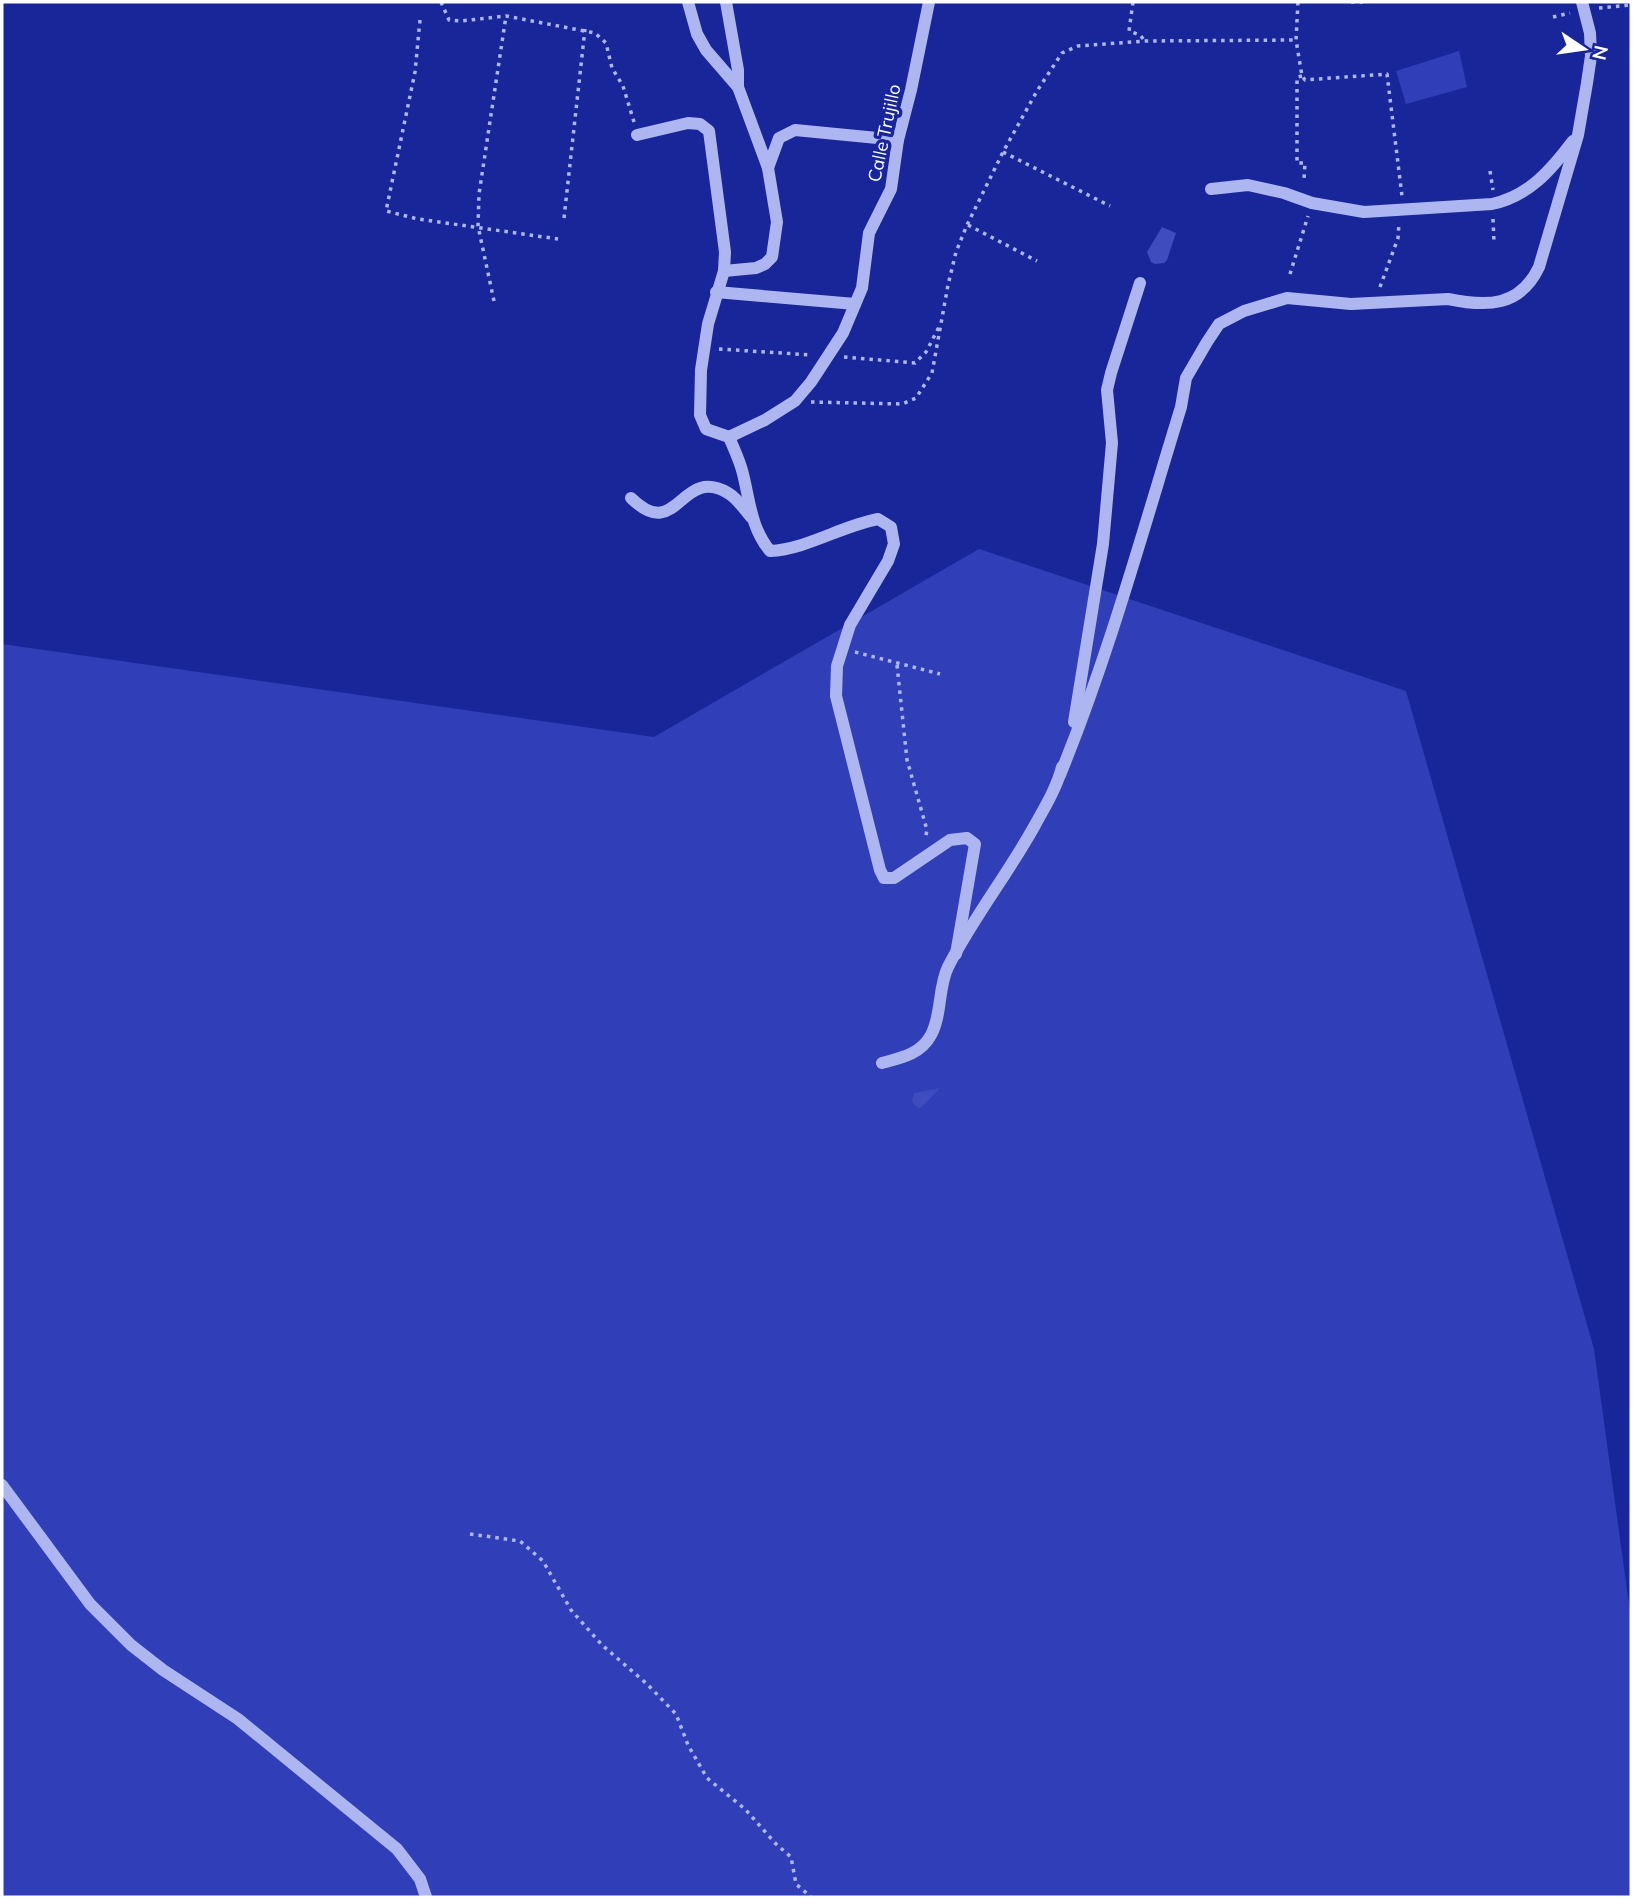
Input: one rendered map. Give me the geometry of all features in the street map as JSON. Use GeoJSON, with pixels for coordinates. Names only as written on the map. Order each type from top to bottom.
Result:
{"type":"FeatureCollection","features":[{"type":"Feature","properties":{"kind":"street"},"geometry":{"type":"LineString","coordinates":[[688,2],[697,34],[706,50],[738,87]]}},
{"type":"Feature","properties":{"kind":"street"},"geometry":{"type":"LineString","coordinates":[[724,271],[757,268],[765,264],[772,257],[777,222],[768,168],[738,87],[738,71],[726,2]]}},
{"type":"Feature","properties":{"kind":"street","name":"Calle Trujillo"},"geometry":{"type":"LineString","coordinates":[[729,437],[795,401],[811,382],[843,333],[862,288],[869,233],[891,189],[898,140],[929,2]]}},
{"type":"Feature","properties":{"kind":"street"},"geometry":{"type":"LineString","coordinates":[[882,1063],[906,1057],[920,1049],[932,1034],[947,970],[982,909],[1017,859],[1060,775],[1112,631],[1181,407],[1186,378],[1219,324],[1263,304],[1287,298],[1351,304],[1448,299],[1501,303],[1515,297],[1535,276],[1539,267],[1578,135],[1591,56],[1590,33],[1582,2]]}},
{"type":"Feature","properties":{"kind":"street"},"geometry":{"type":"LineString","coordinates":[[637,135],[688,122],[700,124],[709,131],[725,252],[724,271],[708,324],[701,370],[700,415],[702,424],[716,434],[729,437],[742,472],[751,517],[760,539],[770,551],[785,550],[857,523],[878,519],[891,527],[894,544],[888,561],[850,625],[836,666],[836,696],[884,878],[894,878],[950,840],[967,838],[975,844],[956,954]]}},
{"type":"Feature","properties":{"kind":"street"},"geometry":{"type":"LineString","coordinates":[[768,168],[779,138],[795,130],[898,140]]}},
{"type":"Feature","properties":{"kind":"street"},"geometry":{"type":"LineString","coordinates":[[1211,189],[1248,185],[1312,203],[1364,212],[1492,204],[1507,201],[1539,180],[1578,135]]}},
{"type":"Feature","properties":{"kind":"street"},"geometry":{"type":"LineString","coordinates":[[1060,775],[1077,709],[1103,544],[1112,443],[1107,390],[1140,283]]}},
{"type":"Feature","properties":{"kind":"street"},"geometry":{"type":"LineString","coordinates":[[716,292],[855,304]]}},
{"type":"Feature","properties":{"kind":"street"},"geometry":{"type":"LineString","coordinates":[[631,498],[645,511],[656,514],[669,509],[693,490],[718,488],[730,494],[751,517]]}},
{"type":"Feature","properties":{"kind":"street"},"geometry":{"type":"LineString","coordinates":[[2,1485],[90,1604],[131,1645],[163,1670],[237,1719],[397,1849],[421,1879],[426,1897]]}},
{"type":"Feature","properties":{"kind":"path"},"geometry":{"type":"LineString","coordinates":[[441,2],[449,20],[506,16],[586,29],[595,33],[606,43],[612,68],[623,86],[637,135]]}},
{"type":"Feature","properties":{"kind":"path"},"geometry":{"type":"LineString","coordinates":[[1133,2],[1129,31],[1140,35],[1145,41]]}},
{"type":"Feature","properties":{"kind":"path"},"geometry":{"type":"LineString","coordinates":[[1298,2],[1296,40],[1305,80],[1387,74],[1402,211],[1398,238],[1380,288]]}},
{"type":"Feature","properties":{"kind":"path"},"geometry":{"type":"LineString","coordinates":[[1350,2],[1363,2]]}},
{"type":"Feature","properties":{"kind":"path"},"geometry":{"type":"LineString","coordinates":[[494,301],[478,226],[481,181],[506,16]]}},
{"type":"Feature","properties":{"kind":"path"},"geometry":{"type":"LineString","coordinates":[[420,20],[415,72],[386,211],[400,216],[558,239]]}},
{"type":"Feature","properties":{"kind":"path"},"geometry":{"type":"LineString","coordinates":[[564,218],[586,29]]}},
{"type":"Feature","properties":{"kind":"path"},"geometry":{"type":"LineString","coordinates":[[795,401],[902,404],[916,398],[932,373],[948,285],[967,225],[1003,152],[1062,53],[1078,47],[1145,41],[1296,40]]}},
{"type":"Feature","properties":{"kind":"path"},"geometry":{"type":"LineString","coordinates":[[1302,76],[1297,78],[1297,163],[1305,163],[1304,179]]}},
{"type":"Feature","properties":{"kind":"path"},"geometry":{"type":"LineString","coordinates":[[1003,152],[1110,206]]}},
{"type":"Feature","properties":{"kind":"path"},"geometry":{"type":"LineString","coordinates":[[1290,274],[1312,203]]}},
{"type":"Feature","properties":{"kind":"path"},"geometry":{"type":"LineString","coordinates":[[1492,204],[1494,242]]}},
{"type":"Feature","properties":{"kind":"path"},"geometry":{"type":"LineString","coordinates":[[967,225],[1037,261]]}},
{"type":"Feature","properties":{"kind":"path"},"geometry":{"type":"LineString","coordinates":[[843,649],[940,674]]}},
{"type":"Feature","properties":{"kind":"path"},"geometry":{"type":"LineString","coordinates":[[897,665],[907,760],[927,830],[920,859]]}},
{"type":"Feature","properties":{"kind":"path"},"geometry":{"type":"LineString","coordinates":[[470,1534],[520,1541],[543,1561],[571,1610],[602,1645],[647,1684],[676,1714],[688,1745],[708,1778],[745,1809],[776,1844],[792,1857],[796,1884],[811,1897]]}},
{"type":"Feature","properties":{"kind":"shaded area"},"geometry":{"type":"Polygon","coordinates":[[[1459,51],[1467,87],[1406,104],[1396,71],[1459,51]]]}},
{"type":"Feature","properties":{"kind":"shaded area"},"geometry":{"type":"Polygon","coordinates":[[[979,549],[1406,691],[1594,1349],[1631,1619],[1631,1897],[2,1897],[2,644],[654,737],[979,549]]]}},
{"type":"Feature","properties":{"kind":"building"},"geometry":{"type":"Polygon","coordinates":[[[1162,227],[1176,233],[1167,260],[1155,264],[1151,262],[1147,252],[1162,227]]]}},
{"type":"Feature","properties":{"kind":"building"},"geometry":{"type":"Polygon","coordinates":[[[940,1088],[922,1107],[918,1108],[912,1102],[914,1093],[940,1088]]]}}]}
